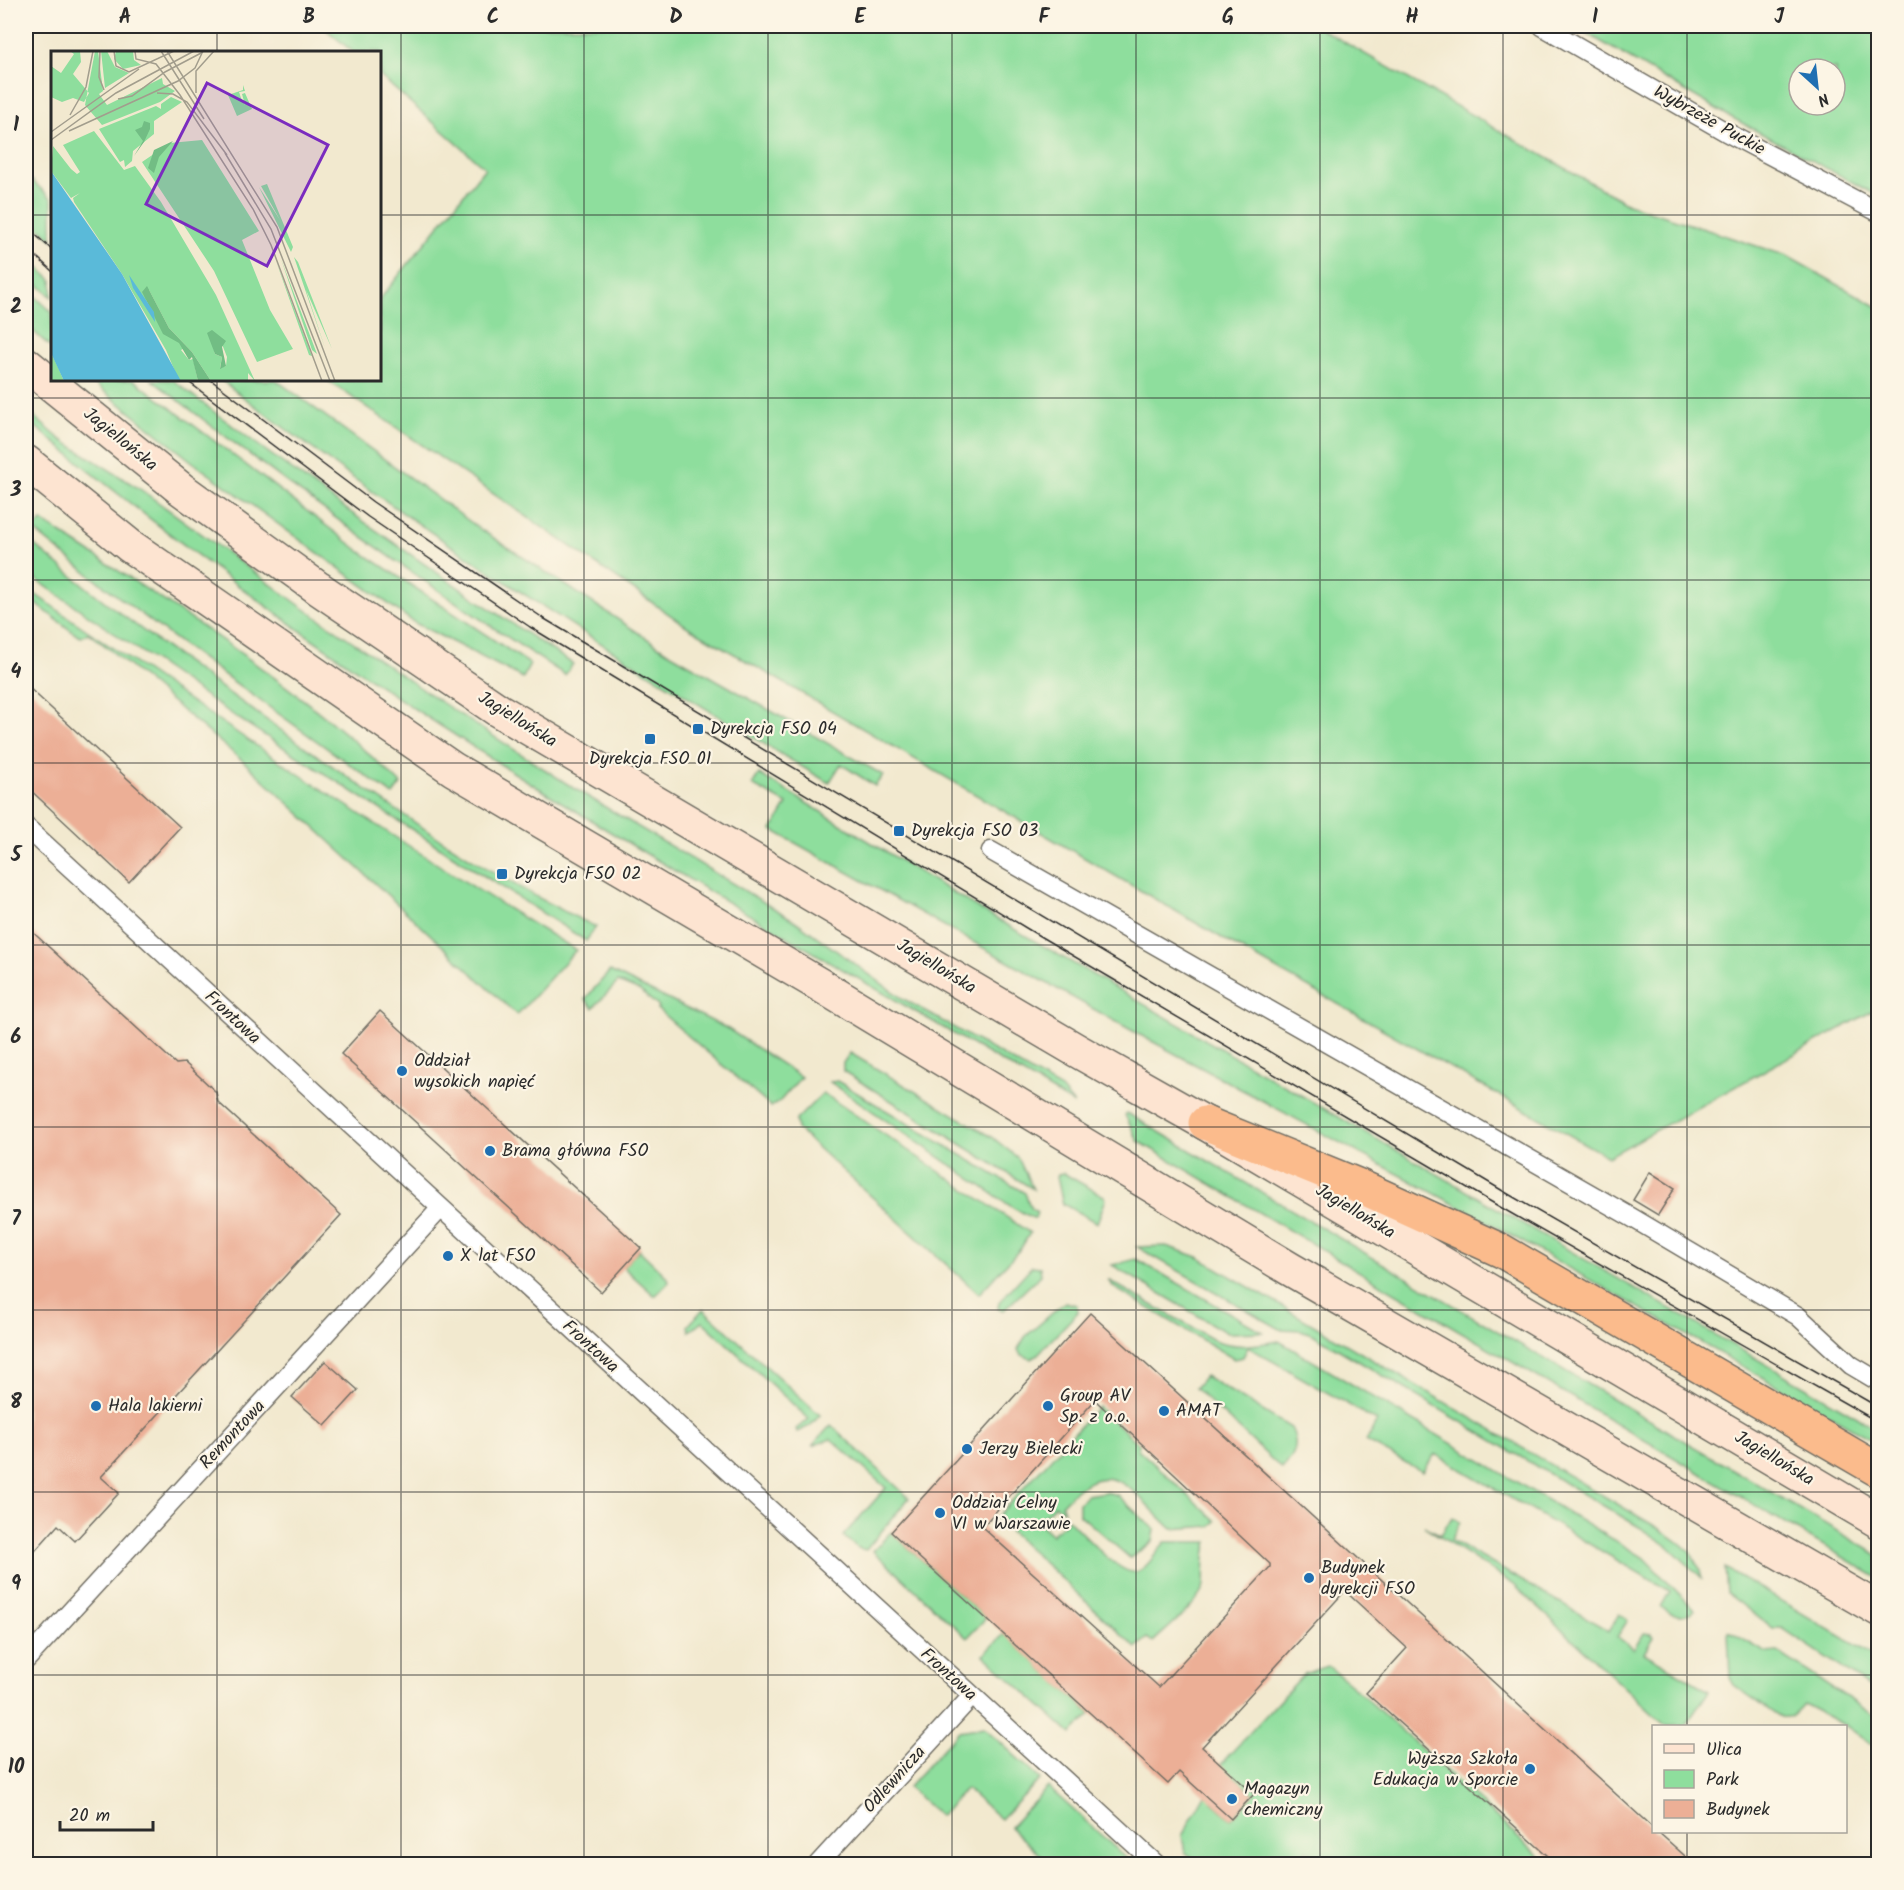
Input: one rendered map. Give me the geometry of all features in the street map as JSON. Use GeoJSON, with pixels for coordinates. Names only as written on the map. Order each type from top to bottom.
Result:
{"type":"FeatureCollection","features":[{"type":"Feature","properties":{"kind":"highway"},"geometry":{"type":"LineString","coordinates":[[1205,1123],[1357,1185],[1502,1251],[1878,1470]]}},
{"type":"Feature","properties":{"kind":"main road","name":"Jagiellońska"},"geometry":{"type":"LineString","coordinates":[[26,364],[181,489],[318,588],[498,710],[1076,1050],[1205,1123],[1878,1521]]}},
{"type":"Feature","properties":{"kind":"main road"},"geometry":{"type":"LineString","coordinates":[[26,462],[130,546],[453,769],[820,985],[1290,1269],[1878,1609]]}},
{"type":"Feature","properties":{"kind":"lane","name":"Wybrzeże Puckie"},"geometry":{"type":"LineString","coordinates":[[1542,26],[1726,132],[1878,212]]}},
{"type":"Feature","properties":{"kind":"lane","name":"Frontowa"},"geometry":{"type":"LineString","coordinates":[[26,827],[1156,1864]]}},
{"type":"Feature","properties":{"kind":"lane"},"geometry":{"type":"LineString","coordinates":[[991,851],[1788,1310],[1851,1365],[1878,1381]]}},
{"type":"Feature","properties":{"kind":"lane","name":"Remontowa"},"geometry":{"type":"LineString","coordinates":[[26,1660],[440,1209]]}},
{"type":"Feature","properties":{"kind":"lane","name":"Odlewnicza"},"geometry":{"type":"LineString","coordinates":[[818,1864],[972,1696]]}},
{"type":"Feature","properties":{"kind":"green space"},"geometry":{"type":"Polygon","coordinates":[[[322,26],[1316,26],[1628,204],[1787,256],[1878,307],[1878,1008],[1608,1157],[1234,945],[688,627],[328,381],[381,381],[381,298],[485,168],[381,77],[381,51],[352,51],[322,26]]]}},
{"type":"Feature","properties":{"kind":"green space"},"geometry":{"type":"Polygon","coordinates":[[[1574,26],[1878,26],[1878,196],[1727,115],[1574,26]]]}},
{"type":"Feature","properties":{"kind":"green space"},"geometry":{"type":"Polygon","coordinates":[[[26,175],[51,198],[51,238],[26,216],[26,175]]]}},
{"type":"Feature","properties":{"kind":"green space"},"geometry":{"type":"Polygon","coordinates":[[[26,257],[51,279],[51,296],[26,274],[26,257]]]}},
{"type":"Feature","properties":{"kind":"green space"},"geometry":{"type":"Polygon","coordinates":[[[26,288],[51,311],[51,347],[26,325],[26,288]]]}},
{"type":"Feature","properties":{"kind":"green space"},"geometry":{"type":"Polygon","coordinates":[[[91,381],[135,381],[361,552],[530,664],[523,678],[415,623],[195,464],[91,381]]]}},
{"type":"Feature","properties":{"kind":"green space"},"geometry":{"type":"Polygon","coordinates":[[[153,381],[174,381],[370,526],[573,664],[565,675],[407,569],[153,381]]]}},
{"type":"Feature","properties":{"kind":"green space"},"geometry":{"type":"Polygon","coordinates":[[[222,381],[277,381],[480,529],[666,651],[883,775],[875,786],[841,764],[829,783],[519,591],[368,489],[222,381]]]}},
{"type":"Feature","properties":{"kind":"green space"},"geometry":{"type":"Polygon","coordinates":[[[26,410],[60,439],[140,489],[302,607],[459,714],[572,787],[795,921],[902,998],[1061,1089],[1074,1104],[625,841],[419,712],[303,633],[190,550],[26,419],[26,410]]]}},
{"type":"Feature","properties":{"kind":"green space"},"geometry":{"type":"Polygon","coordinates":[[[26,517],[36,526],[42,521],[228,644],[273,677],[360,746],[401,784],[393,795],[207,662],[70,560],[26,524],[26,517]]]}},
{"type":"Feature","properties":{"kind":"green space"},"geometry":{"type":"Polygon","coordinates":[[[26,538],[158,642],[368,791],[441,840],[517,886],[596,927],[586,941],[236,717],[34,578],[26,571],[26,538]]]}},
{"type":"Feature","properties":{"kind":"green space"},"geometry":{"type":"Polygon","coordinates":[[[26,588],[298,774],[576,950],[517,1015],[244,762],[103,644],[88,633],[82,637],[78,636],[26,596],[26,588]]]}},
{"type":"Feature","properties":{"kind":"green space"},"geometry":{"type":"Polygon","coordinates":[[[759,774],[988,914],[1878,1429],[1878,1443],[1491,1224],[1131,1030],[772,830],[787,804],[752,785],[759,774]]]}},
{"type":"Feature","properties":{"kind":"green space"},"geometry":{"type":"Polygon","coordinates":[[[610,971],[728,1029],[801,1077],[781,1100],[771,1107],[657,1009],[659,1007],[640,991],[618,982],[593,1008],[585,999],[610,971]]]}},
{"type":"Feature","properties":{"kind":"green space"},"geometry":{"type":"Polygon","coordinates":[[[850,1053],[992,1137],[1018,1158],[1033,1189],[843,1071],[843,1063],[850,1053]]]}},
{"type":"Feature","properties":{"kind":"green space"},"geometry":{"type":"Polygon","coordinates":[[[837,1081],[1025,1193],[1031,1209],[1037,1212],[1035,1219],[1015,1209],[830,1082],[837,1081]]]}},
{"type":"Feature","properties":{"kind":"green space"},"geometry":{"type":"Polygon","coordinates":[[[823,1093],[1030,1233],[1021,1248],[979,1294],[797,1129],[796,1120],[823,1093]]]}},
{"type":"Feature","properties":{"kind":"green space"},"geometry":{"type":"Polygon","coordinates":[[[1127,1113],[1878,1555],[1878,1578],[1138,1141],[1125,1115],[1127,1113]]]}},
{"type":"Feature","properties":{"kind":"green space"},"geometry":{"type":"Polygon","coordinates":[[[1063,1173],[1104,1196],[1106,1199],[1097,1223],[1063,1204],[1057,1177],[1058,1174],[1063,1173]]]}},
{"type":"Feature","properties":{"kind":"green space"},"geometry":{"type":"Polygon","coordinates":[[[1166,1246],[1198,1257],[1653,1525],[1690,1553],[1702,1578],[1668,1546],[1641,1528],[1314,1335],[1301,1330],[1280,1329],[1137,1247],[1166,1246]]]}},
{"type":"Feature","properties":{"kind":"green space"},"geometry":{"type":"Polygon","coordinates":[[[639,1250],[668,1278],[669,1282],[655,1296],[623,1267],[639,1250]]]}},
{"type":"Feature","properties":{"kind":"green space"},"geometry":{"type":"Polygon","coordinates":[[[1136,1259],[1263,1332],[1227,1333],[1112,1265],[1136,1259]]]}},
{"type":"Feature","properties":{"kind":"green space"},"geometry":{"type":"Polygon","coordinates":[[[1032,1266],[1040,1267],[1041,1275],[1004,1310],[998,1309],[999,1302],[1032,1266]]]}},
{"type":"Feature","properties":{"kind":"green space"},"geometry":{"type":"Polygon","coordinates":[[[1108,1280],[1222,1343],[1254,1345],[1279,1341],[1643,1557],[1695,1610],[1682,1615],[1669,1612],[1661,1607],[1670,1591],[1435,1454],[1423,1472],[1366,1441],[1377,1421],[1248,1347],[1243,1357],[1234,1359],[1113,1287],[1108,1280]]]}},
{"type":"Feature","properties":{"kind":"green space"},"geometry":{"type":"Polygon","coordinates":[[[1065,1302],[1077,1305],[1078,1312],[1036,1356],[1031,1359],[1020,1354],[1018,1349],[1025,1337],[1065,1302]]]}},
{"type":"Feature","properties":{"kind":"green space"},"geometry":{"type":"Polygon","coordinates":[[[703,1309],[820,1415],[810,1426],[797,1432],[796,1429],[809,1419],[703,1322],[689,1331],[688,1326],[703,1309]]]}},
{"type":"Feature","properties":{"kind":"green space"},"geometry":{"type":"Polygon","coordinates":[[[1205,1376],[1291,1428],[1295,1440],[1294,1450],[1290,1460],[1282,1469],[1195,1388],[1205,1376]]]}},
{"type":"Feature","properties":{"kind":"green space"},"geometry":{"type":"Polygon","coordinates":[[[1098,1407],[1139,1444],[1138,1449],[1216,1521],[1211,1526],[1172,1529],[1132,1491],[1120,1482],[1108,1478],[1095,1480],[1079,1488],[1062,1504],[1064,1511],[1055,1505],[1038,1522],[1052,1535],[1068,1519],[1109,1559],[1128,1571],[1135,1572],[1147,1564],[1165,1542],[1208,1542],[1204,1585],[1197,1600],[1153,1642],[1147,1638],[1136,1648],[996,1518],[1098,1407]]]}},
{"type":"Feature","properties":{"kind":"green space"},"geometry":{"type":"Polygon","coordinates":[[[831,1425],[909,1498],[866,1550],[858,1548],[843,1536],[886,1488],[831,1439],[812,1446],[831,1425]]]}},
{"type":"Feature","properties":{"kind":"green space"},"geometry":{"type":"Polygon","coordinates":[[[1106,1492],[1117,1495],[1155,1530],[1153,1541],[1130,1558],[1079,1514],[1079,1503],[1087,1495],[1106,1492]]]}},
{"type":"Feature","properties":{"kind":"green space"},"geometry":{"type":"Polygon","coordinates":[[[1452,1517],[1460,1522],[1451,1540],[1609,1631],[1619,1614],[1628,1620],[1617,1637],[1634,1649],[1644,1633],[1652,1634],[1654,1637],[1644,1653],[1709,1691],[1686,1725],[1665,1725],[1513,1584],[1424,1526],[1441,1535],[1452,1517]]]}},
{"type":"Feature","properties":{"kind":"green space"},"geometry":{"type":"Polygon","coordinates":[[[891,1532],[986,1618],[967,1638],[873,1551],[891,1532]]]}},
{"type":"Feature","properties":{"kind":"green space"},"geometry":{"type":"Polygon","coordinates":[[[1725,1568],[1878,1658],[1878,1692],[1782,1628],[1772,1628],[1727,1593],[1725,1568]]]}},
{"type":"Feature","properties":{"kind":"green space"},"geometry":{"type":"Polygon","coordinates":[[[1728,1631],[1767,1653],[1778,1652],[1878,1718],[1878,1749],[1847,1725],[1804,1704],[1791,1716],[1779,1717],[1734,1685],[1730,1678],[1728,1631]]]}},
{"type":"Feature","properties":{"kind":"green space"},"geometry":{"type":"Polygon","coordinates":[[[1004,1634],[1091,1714],[1071,1734],[984,1655],[1004,1634]]]}},
{"type":"Feature","properties":{"kind":"green space"},"geometry":{"type":"Polygon","coordinates":[[[1328,1666],[1548,1864],[1325,1864],[1307,1850],[1294,1864],[1201,1864],[1185,1852],[1182,1836],[1209,1788],[1212,1802],[1231,1819],[1254,1794],[1235,1777],[1221,1792],[1207,1779],[1304,1674],[1328,1666]]]}},
{"type":"Feature","properties":{"kind":"green space"},"geometry":{"type":"Polygon","coordinates":[[[984,1727],[1040,1779],[1001,1819],[966,1789],[940,1816],[908,1787],[959,1731],[984,1727]]]}},
{"type":"Feature","properties":{"kind":"green space"},"geometry":{"type":"Polygon","coordinates":[[[1048,1787],[1133,1864],[1050,1864],[1010,1827],[1048,1787]]]}},
{"type":"Feature","properties":{"kind":"building"},"geometry":{"type":"Polygon","coordinates":[[[26,685],[180,827],[129,882],[26,786],[26,685]]]}},
{"type":"Feature","properties":{"kind":"building"},"geometry":{"type":"Polygon","coordinates":[[[26,926],[176,1064],[185,1063],[216,1092],[218,1102],[341,1215],[101,1477],[119,1493],[75,1541],[58,1525],[26,1561],[26,926]]]}},
{"type":"Feature","properties":{"kind":"building"},"geometry":{"type":"Polygon","coordinates":[[[380,1011],[641,1248],[601,1292],[341,1054],[380,1011]]]}},
{"type":"Feature","properties":{"kind":"building"},"geometry":{"type":"Polygon","coordinates":[[[1650,1172],[1675,1188],[1658,1215],[1633,1200],[1650,1172]]]}},
{"type":"Feature","properties":{"kind":"building"},"geometry":{"type":"Polygon","coordinates":[[[1090,1313],[1652,1827],[1652,1833],[1659,1833],[1694,1864],[1557,1864],[1366,1693],[1407,1648],[1345,1591],[1202,1747],[1254,1794],[1231,1819],[1179,1772],[1168,1784],[891,1532],[1090,1313]],[[1095,1400],[982,1527],[1159,1687],[1270,1567],[1270,1564],[1095,1400]]]}},
{"type":"Feature","properties":{"kind":"building"},"geometry":{"type":"Polygon","coordinates":[[[325,1361],[358,1390],[325,1426],[292,1397],[325,1361]]]}},
{"type":"Feature","properties":{"kind":"tram line"},"geometry":{"type":"LineString","coordinates":[[26,226],[51,249]]}},
{"type":"Feature","properties":{"kind":"tram line"},"geometry":{"type":"LineString","coordinates":[[26,247],[51,270]]}},
{"type":"Feature","properties":{"kind":"tram line"},"geometry":{"type":"LineString","coordinates":[[187,381],[368,517],[530,627],[1031,931],[1500,1207],[1878,1422]]}},
{"type":"Feature","properties":{"kind":"tram line"},"geometry":{"type":"LineString","coordinates":[[212,381],[373,502],[543,618],[1503,1191],[1878,1407]]}},
{"type":"Feature","properties":{"kind":"place","name":"Dyrekcja FSO 04"},"geometry":{"type":"Point","coordinates":[698,729]}},
{"type":"Feature","properties":{"kind":"place","name":"Dyrekcja FSO 01"},"geometry":{"type":"Point","coordinates":[650,739]}},
{"type":"Feature","properties":{"kind":"place","name":"Dyrekcja FSO 03"},"geometry":{"type":"Point","coordinates":[899,831]}},
{"type":"Feature","properties":{"kind":"place","name":"Dyrekcja FSO 02"},"geometry":{"type":"Point","coordinates":[502,874]}},
{"type":"Feature","properties":{"kind":"place","name":"Oddział wysokich napięć"},"geometry":{"type":"Point","coordinates":[402,1071]}},
{"type":"Feature","properties":{"kind":"place","name":"Brama główna FSO"},"geometry":{"type":"Point","coordinates":[490,1151]}},
{"type":"Feature","properties":{"kind":"place","name":"X lat FSO"},"geometry":{"type":"Point","coordinates":[448,1256]}},
{"type":"Feature","properties":{"kind":"place","name":"Hala lakierni"},"geometry":{"type":"Point","coordinates":[96,1406]}},
{"type":"Feature","properties":{"kind":"place","name":"Group AV Sp. z o.o."},"geometry":{"type":"Point","coordinates":[1048,1406]}},
{"type":"Feature","properties":{"kind":"place","name":"AMAT"},"geometry":{"type":"Point","coordinates":[1164,1411]}},
{"type":"Feature","properties":{"kind":"place","name":"Jerzy Bielecki"},"geometry":{"type":"Point","coordinates":[967,1449]}},
{"type":"Feature","properties":{"kind":"place","name":"Oddział Celny VI w Warszawie"},"geometry":{"type":"Point","coordinates":[940,1513]}},
{"type":"Feature","properties":{"kind":"place","name":"Budynek dyrekcji FSO"},"geometry":{"type":"Point","coordinates":[1309,1578]}},
{"type":"Feature","properties":{"kind":"place","name":"Wyższa Szkoła Edukacja w Sporcie"},"geometry":{"type":"Point","coordinates":[1530,1769]}},
{"type":"Feature","properties":{"kind":"place","name":"Magazyn chemiczny"},"geometry":{"type":"Point","coordinates":[1232,1799]}}]}
